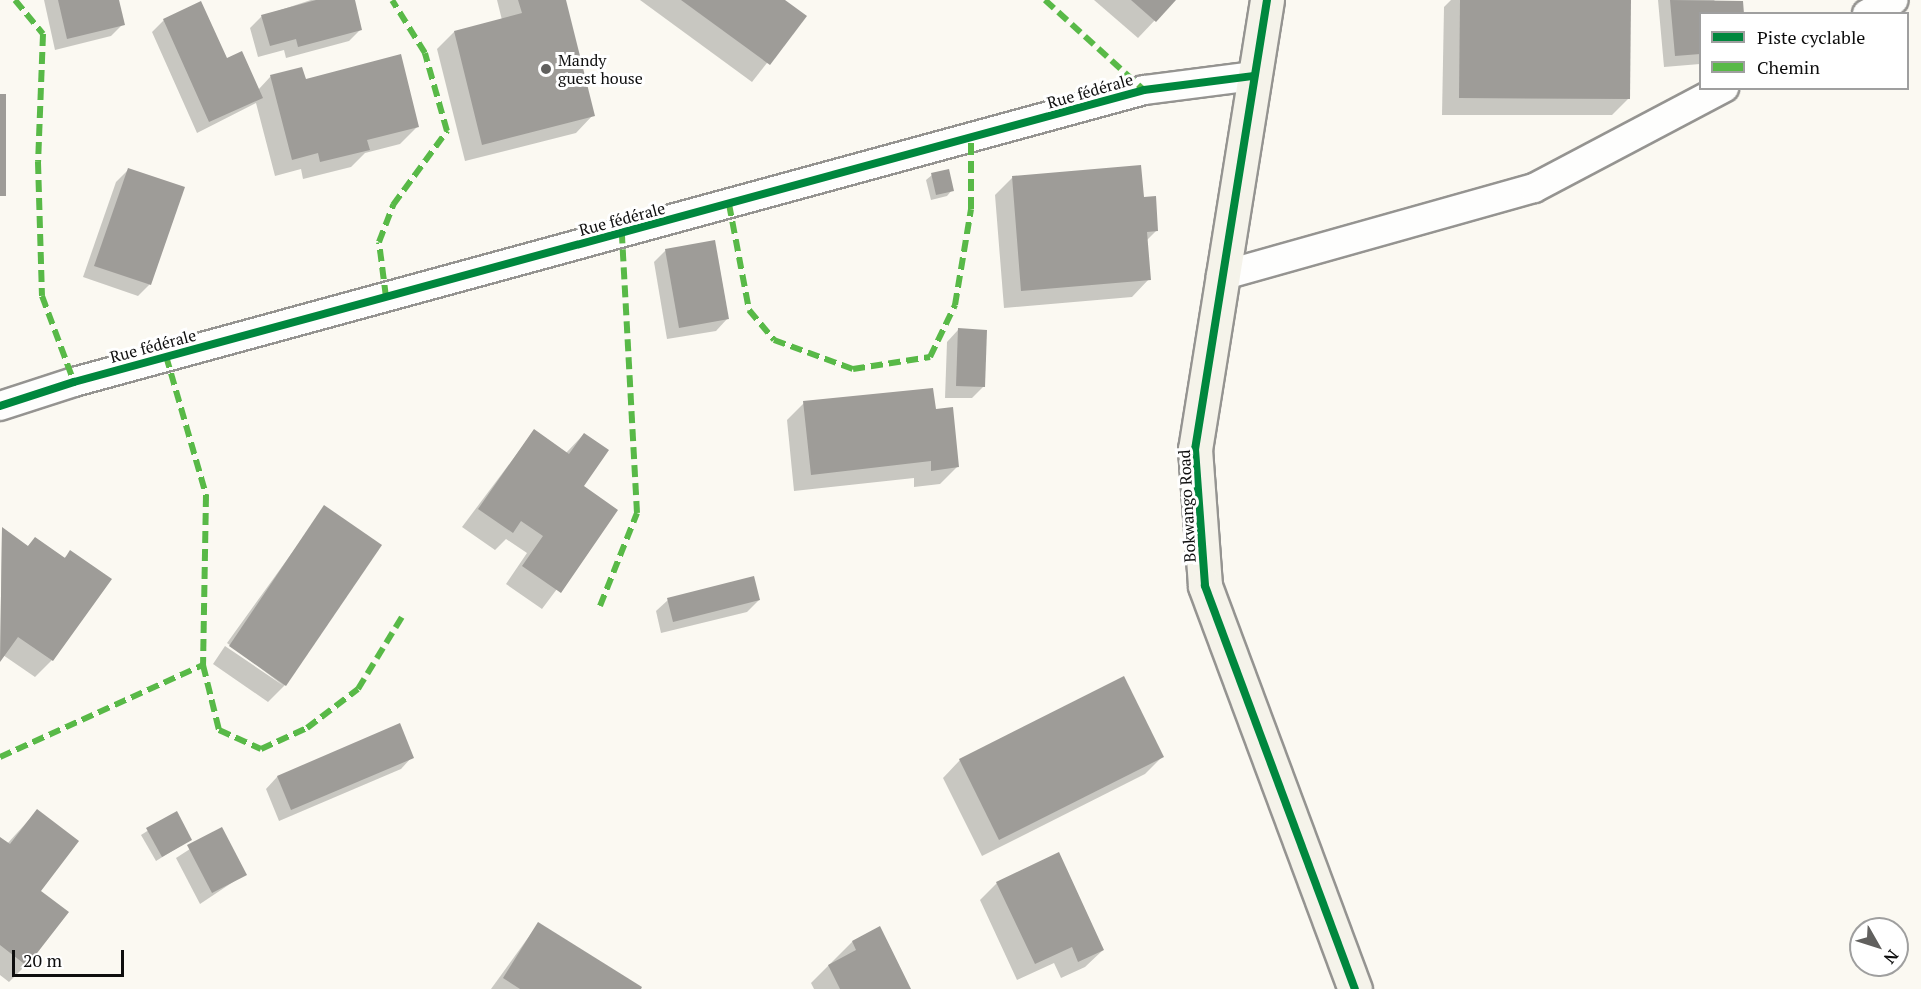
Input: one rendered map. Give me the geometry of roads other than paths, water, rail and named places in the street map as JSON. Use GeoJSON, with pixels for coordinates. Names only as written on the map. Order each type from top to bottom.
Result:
{"type":"FeatureCollection","features":[{"type":"Feature","properties":{"kind":"street","name":"Bokwango Road"},"geometry":{"type":"LineString","coordinates":[[1267,0],[1221,276],[1196,449],[1205,586],[1355,989]]}},
{"type":"Feature","properties":{"kind":"street"},"geometry":{"type":"LineString","coordinates":[[1871,12],[1893,0]]}},
{"type":"Feature","properties":{"kind":"street","name":"Rue fédérale"},"geometry":{"type":"LineString","coordinates":[[0,406],[74,381],[1144,90],[1254,76]]}},
{"type":"Feature","properties":{"kind":"street"},"geometry":{"type":"LineString","coordinates":[[1221,276],[1534,188],[1720,90]]}},
{"type":"Feature","properties":{"kind":"place","name":"Mandy guest house"},"geometry":{"type":"Point","coordinates":[546,69]}}]}
